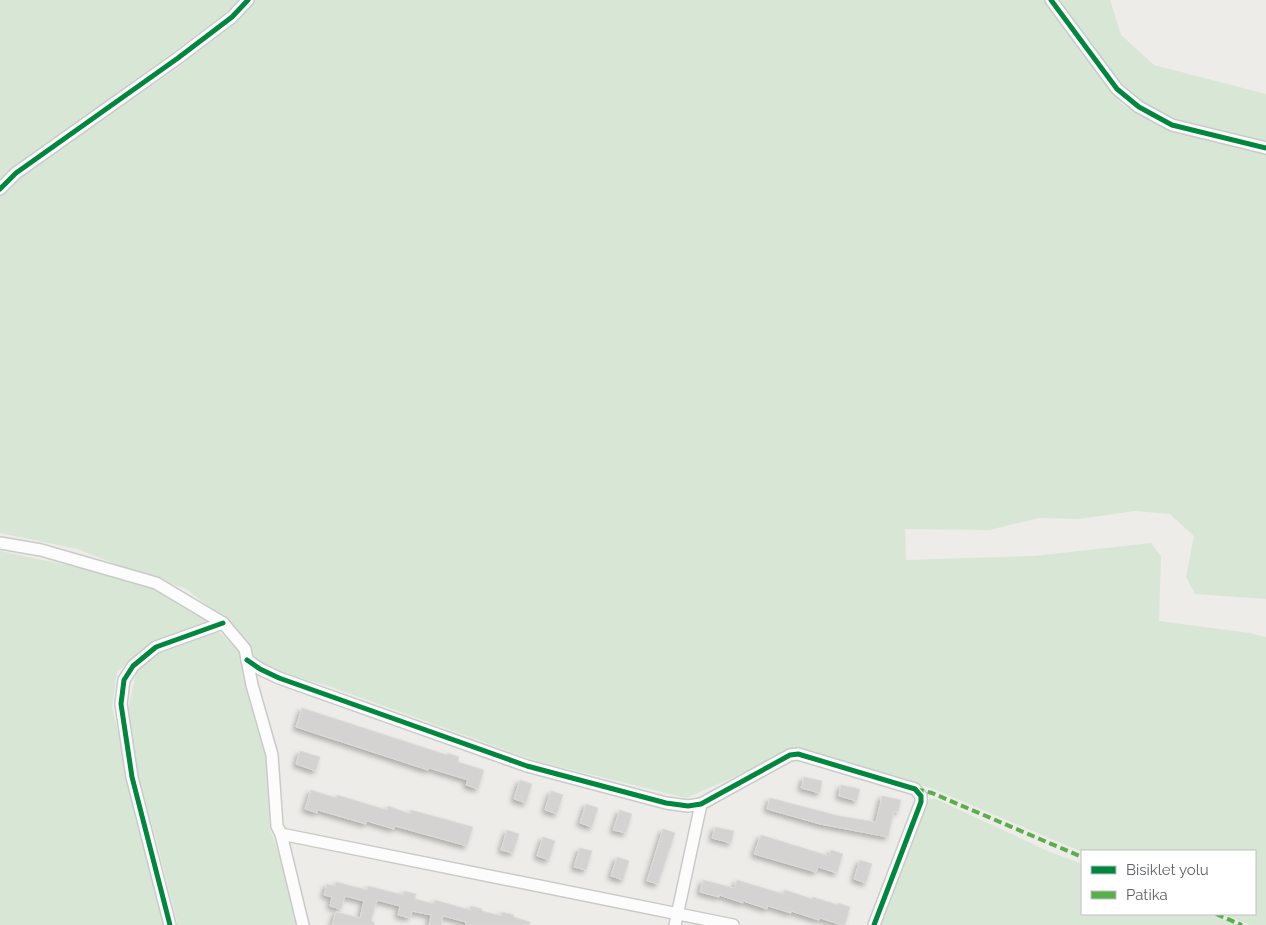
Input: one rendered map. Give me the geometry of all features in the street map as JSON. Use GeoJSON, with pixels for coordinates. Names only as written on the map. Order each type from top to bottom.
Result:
{"type":"FeatureCollection","features":[{"type":"Feature","properties":{"kind":"street"},"geometry":{"type":"LineString","coordinates":[[0,189],[16,173],[232,17],[248,0]]}},
{"type":"Feature","properties":{"kind":"street"},"geometry":{"type":"LineString","coordinates":[[1051,0],[1117,89],[1139,107],[1172,125],[1266,148]]}},
{"type":"Feature","properties":{"kind":"street"},"geometry":{"type":"LineString","coordinates":[[0,543],[41,550],[156,583],[223,623],[245,649],[252,684],[272,755],[277,826],[282,834],[303,925]]}},
{"type":"Feature","properties":{"kind":"street"},"geometry":{"type":"LineString","coordinates":[[170,925],[132,777],[121,704],[124,680],[133,666],[156,647],[223,623]]}},
{"type":"Feature","properties":{"kind":"street"},"geometry":{"type":"LineString","coordinates":[[247,660],[279,678],[527,766],[666,803],[688,806],[701,804],[790,755],[798,754],[915,789],[921,796],[921,802],[874,925]]}},
{"type":"Feature","properties":{"kind":"street"},"geometry":{"type":"LineString","coordinates":[[676,919],[701,804]]}},
{"type":"Feature","properties":{"kind":"street"},"geometry":{"type":"LineString","coordinates":[[282,834],[676,919],[734,925]]}},
{"type":"Feature","properties":{"kind":"green space"},"geometry":{"type":"Polygon","coordinates":[[[0,0],[239,0],[223,16],[14,168],[0,183],[0,0]]]}},
{"type":"Feature","properties":{"kind":"green space"},"geometry":{"type":"Polygon","coordinates":[[[253,0],[1044,0],[1122,104],[1167,129],[1266,154],[1266,599],[1195,594],[1186,577],[1194,536],[1170,514],[1135,511],[1079,519],[1039,518],[989,530],[905,529],[906,560],[1034,556],[1151,543],[1161,556],[1159,621],[1250,633],[1266,637],[1266,925],[1250,925],[1226,915],[1256,915],[1256,850],[1081,850],[1081,852],[931,788],[796,750],[686,798],[536,761],[331,687],[263,667],[256,661],[251,651],[226,620],[185,588],[160,581],[77,549],[0,533],[0,195],[13,180],[179,67],[253,0]]]}},
{"type":"Feature","properties":{"kind":"green space"},"geometry":{"type":"Polygon","coordinates":[[[1055,0],[1110,0],[1121,35],[1154,65],[1266,94],[1266,143],[1198,127],[1161,115],[1131,98],[1112,77],[1055,0]]]}},
{"type":"Feature","properties":{"kind":"green space"},"geometry":{"type":"Polygon","coordinates":[[[0,551],[96,571],[155,588],[209,622],[154,641],[117,672],[112,707],[165,925],[0,925],[0,551]]]}},
{"type":"Feature","properties":{"kind":"green space"},"geometry":{"type":"Polygon","coordinates":[[[219,632],[241,653],[267,760],[270,829],[283,865],[296,925],[178,925],[136,769],[127,714],[136,673],[153,654],[219,632]]]}},
{"type":"Feature","properties":{"kind":"green space"},"geometry":{"type":"Polygon","coordinates":[[[929,799],[936,799],[1050,852],[1081,864],[1081,915],[1216,915],[1237,925],[881,925],[929,799]]]}},
{"type":"Feature","properties":{"kind":"building"},"geometry":{"type":"Polygon","coordinates":[[[302,708],[447,755],[447,753],[459,757],[458,762],[484,770],[478,789],[466,785],[468,780],[429,768],[428,770],[296,727],[302,708]]]}},
{"type":"Feature","properties":{"kind":"building"},"geometry":{"type":"Polygon","coordinates":[[[300,751],[320,757],[316,771],[296,764],[300,751]]]}},
{"type":"Feature","properties":{"kind":"building"},"geometry":{"type":"Polygon","coordinates":[[[804,777],[822,781],[820,793],[801,788],[804,777]]]}},
{"type":"Feature","properties":{"kind":"building"},"geometry":{"type":"Polygon","coordinates":[[[520,780],[532,784],[526,803],[514,799],[520,780]]]}},
{"type":"Feature","properties":{"kind":"building"},"geometry":{"type":"Polygon","coordinates":[[[841,785],[860,789],[857,801],[839,796],[841,785]]]}},
{"type":"Feature","properties":{"kind":"building"},"geometry":{"type":"Polygon","coordinates":[[[311,790],[336,798],[337,795],[387,810],[388,806],[410,814],[411,810],[473,827],[467,846],[395,826],[394,829],[367,821],[366,824],[318,810],[317,813],[305,809],[311,790]]]}},
{"type":"Feature","properties":{"kind":"building"},"geometry":{"type":"Polygon","coordinates":[[[551,791],[563,795],[557,814],[545,810],[551,791]]]}},
{"type":"Feature","properties":{"kind":"building"},"geometry":{"type":"Polygon","coordinates":[[[882,796],[901,800],[898,812],[894,811],[888,837],[820,824],[767,809],[770,798],[839,816],[876,822],[882,796]]]}},
{"type":"Feature","properties":{"kind":"building"},"geometry":{"type":"Polygon","coordinates":[[[586,804],[598,808],[592,827],[580,823],[586,804]]]}},
{"type":"Feature","properties":{"kind":"building"},"geometry":{"type":"Polygon","coordinates":[[[620,810],[632,814],[626,833],[613,830],[620,810]]]}},
{"type":"Feature","properties":{"kind":"building"},"geometry":{"type":"Polygon","coordinates":[[[715,827],[734,831],[731,843],[712,838],[715,827]]]}},
{"type":"Feature","properties":{"kind":"building"},"geometry":{"type":"Polygon","coordinates":[[[663,829],[675,833],[658,884],[647,881],[663,829]]]}},
{"type":"Feature","properties":{"kind":"building"},"geometry":{"type":"Polygon","coordinates":[[[507,830],[519,834],[513,853],[501,850],[507,830]]]}},
{"type":"Feature","properties":{"kind":"building"},"geometry":{"type":"Polygon","coordinates":[[[761,835],[829,856],[831,850],[843,854],[837,873],[818,867],[816,872],[754,854],[761,835]]]}},
{"type":"Feature","properties":{"kind":"building"},"geometry":{"type":"Polygon","coordinates":[[[543,837],[555,841],[549,860],[537,856],[543,837]]]}},
{"type":"Feature","properties":{"kind":"building"},"geometry":{"type":"Polygon","coordinates":[[[580,848],[592,851],[586,870],[574,867],[580,848]]]}},
{"type":"Feature","properties":{"kind":"building"},"geometry":{"type":"Polygon","coordinates":[[[617,857],[629,861],[623,880],[611,876],[617,857]]]}},
{"type":"Feature","properties":{"kind":"building"},"geometry":{"type":"Polygon","coordinates":[[[860,860],[872,864],[866,883],[854,879],[860,860]]]}},
{"type":"Feature","properties":{"kind":"building"},"geometry":{"type":"Polygon","coordinates":[[[703,880],[734,888],[737,880],[783,894],[785,890],[812,899],[813,897],[850,907],[845,925],[842,925],[791,911],[791,913],[768,906],[767,909],[743,901],[743,903],[719,895],[719,897],[700,892],[703,880]]]}},
{"type":"Feature","properties":{"kind":"building"},"geometry":{"type":"Polygon","coordinates":[[[336,882],[367,890],[368,886],[403,895],[404,891],[416,894],[415,899],[434,904],[435,900],[470,910],[471,906],[501,916],[502,912],[530,922],[530,925],[466,925],[466,922],[443,916],[441,925],[429,925],[431,915],[412,911],[410,918],[398,915],[400,906],[377,900],[371,921],[374,922],[374,925],[332,925],[336,912],[360,918],[364,901],[345,896],[341,909],[330,906],[332,897],[324,895],[327,884],[335,886],[336,882]]]}},
{"type":"Feature","properties":{"kind":"marked path"},"geometry":{"type":"LineString","coordinates":[[916,789],[932,793],[1081,857]]}},
{"type":"Feature","properties":{"kind":"marked path"},"geometry":{"type":"LineString","coordinates":[[1218,915],[1242,925]]}},
{"type":"Feature","properties":{"kind":"cycle path"},"geometry":{"type":"LineString","coordinates":[[0,189],[16,173],[178,58],[232,17],[248,0]]}},
{"type":"Feature","properties":{"kind":"cycle path"},"geometry":{"type":"LineString","coordinates":[[1051,0],[1117,89],[1139,107],[1172,125],[1266,148]]}},
{"type":"Feature","properties":{"kind":"cycle path"},"geometry":{"type":"LineString","coordinates":[[170,925],[132,777],[121,704],[124,680],[133,666],[156,647],[223,623]]}},
{"type":"Feature","properties":{"kind":"cycle path"},"geometry":{"type":"LineString","coordinates":[[247,660],[279,678],[527,766],[666,803],[688,806],[701,804],[790,755],[798,754],[915,789],[921,796],[921,802],[874,925]]}}]}
